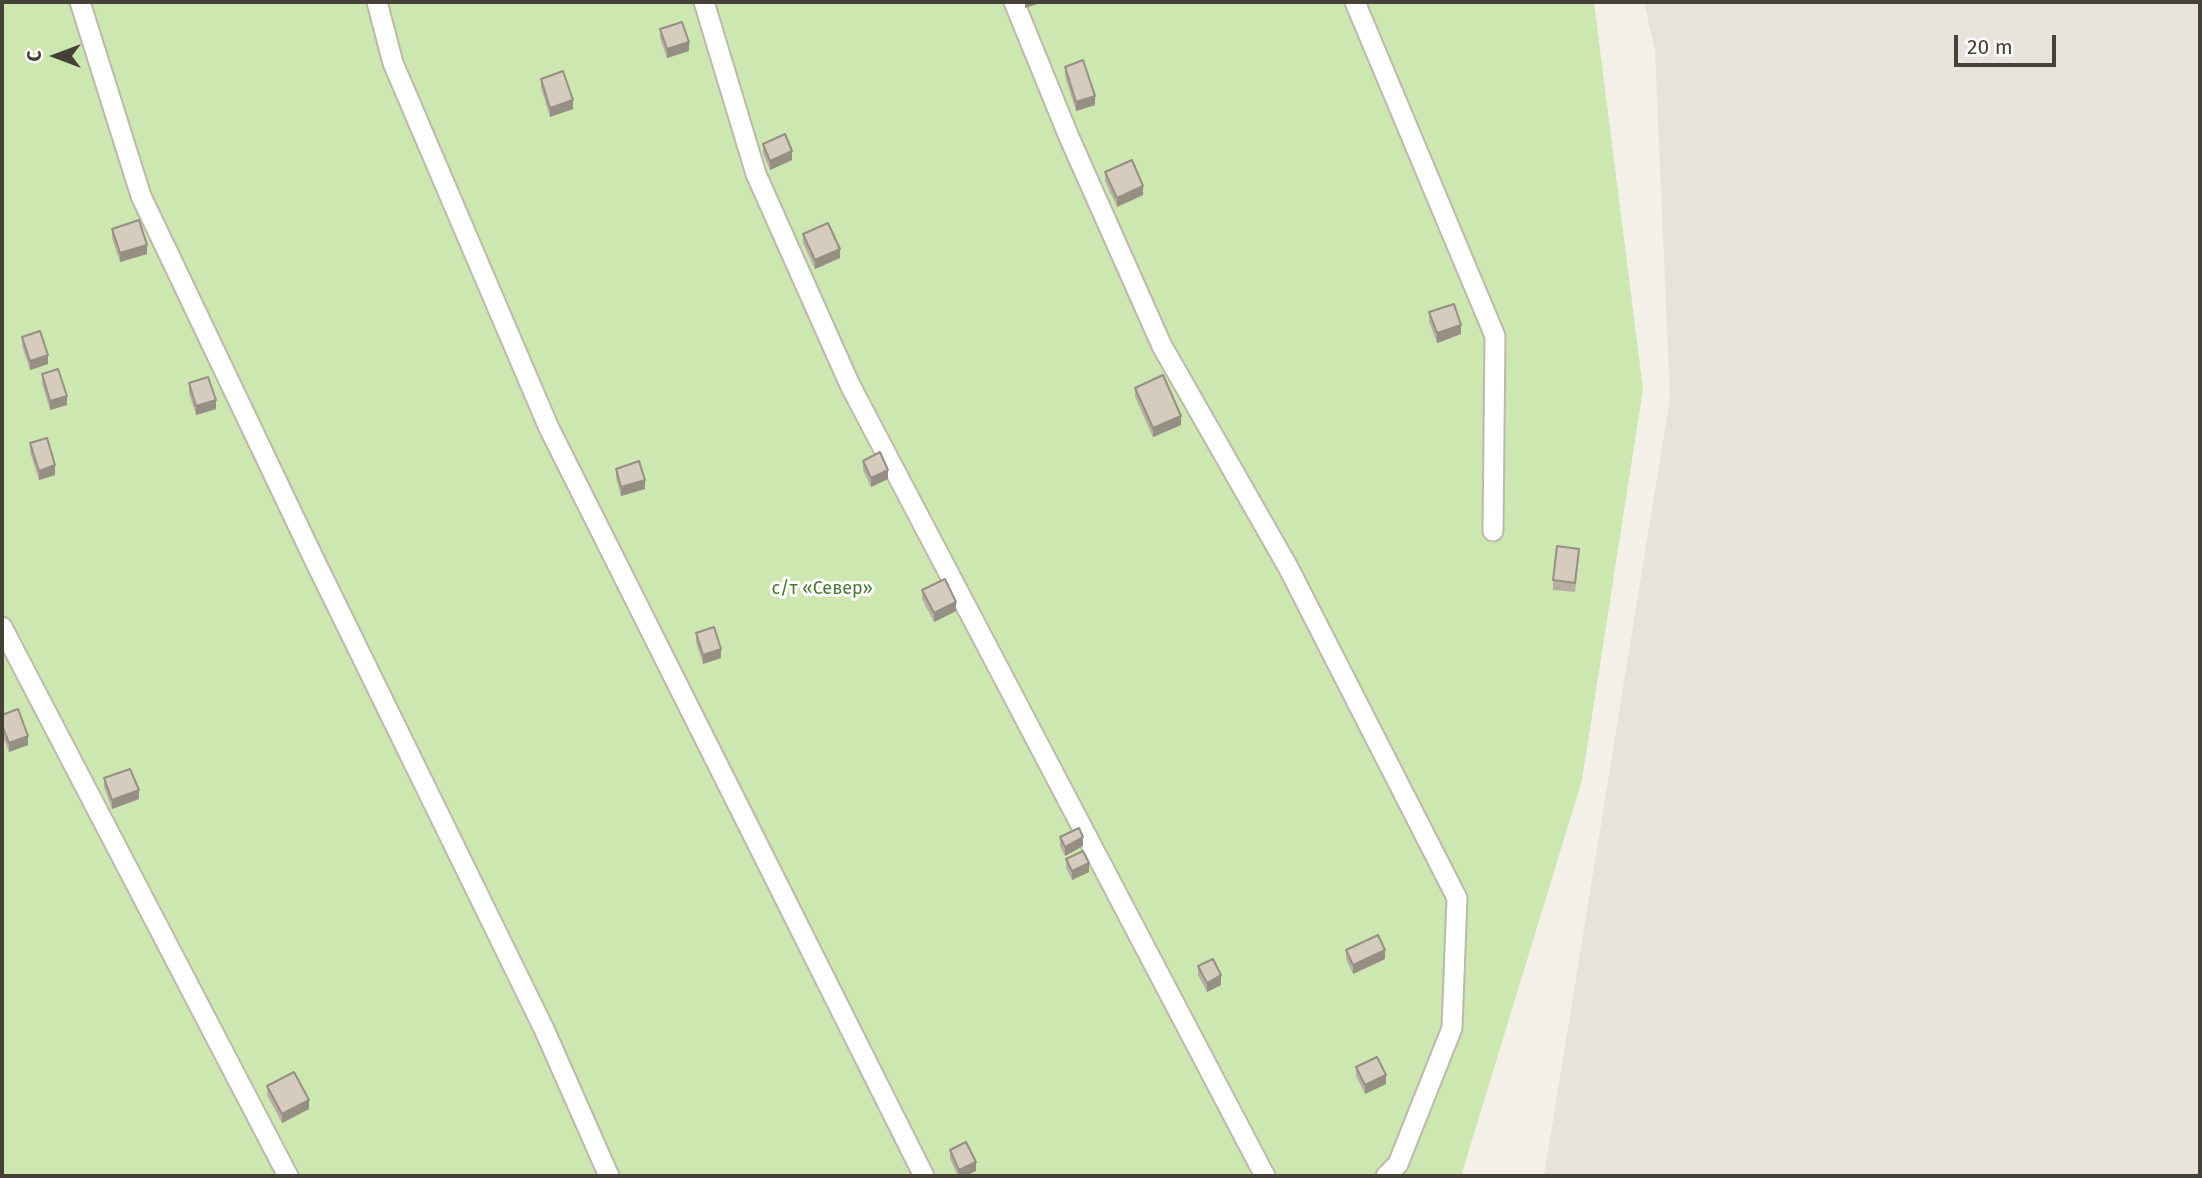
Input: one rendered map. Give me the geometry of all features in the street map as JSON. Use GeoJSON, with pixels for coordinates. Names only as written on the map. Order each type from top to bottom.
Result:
{"type":"FeatureCollection","features":[{"type":"Feature","properties":{"kind":"lane"},"geometry":{"type":"LineString","coordinates":[[80,2],[141,196],[544,1029],[608,1176]]}},
{"type":"Feature","properties":{"kind":"lane"},"geometry":{"type":"LineString","coordinates":[[377,2],[393,63],[549,428],[924,1176]]}},
{"type":"Feature","properties":{"kind":"lane"},"geometry":{"type":"LineString","coordinates":[[704,2],[756,174],[850,385],[1265,1176]]}},
{"type":"Feature","properties":{"kind":"lane"},"geometry":{"type":"LineString","coordinates":[[1014,2],[1069,137],[1162,346],[1288,567],[1457,898],[1452,1028],[1398,1164],[1385,1176]]}},
{"type":"Feature","properties":{"kind":"lane"},"geometry":{"type":"LineString","coordinates":[[1355,2],[1495,336],[1493,531]]}},
{"type":"Feature","properties":{"kind":"lane"},"geometry":{"type":"LineString","coordinates":[[2,627],[288,1176]]}},
{"type":"Feature","properties":{"kind":"shaded area"},"geometry":{"type":"Polygon","coordinates":[[[1644,2],[2200,2],[2200,1176],[1544,1176],[1670,398],[1655,50],[1644,2]]]}},
{"type":"Feature","properties":{"kind":"green space","name":"с/т «Север»"},"geometry":{"type":"Polygon","coordinates":[[[2,2],[1594,2],[1643,389],[1582,780],[1461,1176],[2,1176],[2,2]]]}},
{"type":"Feature","properties":{"kind":"building"},"geometry":{"type":"Polygon","coordinates":[[[682,22],[689,42],[667,49],[660,29],[682,22]]]}},
{"type":"Feature","properties":{"kind":"building"},"geometry":{"type":"Polygon","coordinates":[[[1083,60],[1095,96],[1076,102],[1065,67],[1083,60]]]}},
{"type":"Feature","properties":{"kind":"building"},"geometry":{"type":"Polygon","coordinates":[[[563,71],[573,100],[550,108],[541,79],[563,71]]]}},
{"type":"Feature","properties":{"kind":"building"},"geometry":{"type":"Polygon","coordinates":[[[785,134],[792,151],[770,161],[763,144],[785,134]]]}},
{"type":"Feature","properties":{"kind":"building"},"geometry":{"type":"Polygon","coordinates":[[[1132,160],[1143,186],[1117,198],[1105,172],[1132,160]]]}},
{"type":"Feature","properties":{"kind":"building"},"geometry":{"type":"Polygon","coordinates":[[[139,220],[147,245],[120,253],[112,229],[139,220]]]}},
{"type":"Feature","properties":{"kind":"building"},"geometry":{"type":"Polygon","coordinates":[[[828,223],[840,249],[815,260],[803,234],[828,223]]]}},
{"type":"Feature","properties":{"kind":"building"},"geometry":{"type":"Polygon","coordinates":[[[1454,304],[1461,325],[1437,333],[1429,312],[1454,304]]]}},
{"type":"Feature","properties":{"kind":"building"},"geometry":{"type":"Polygon","coordinates":[[[40,331],[48,355],[30,361],[22,337],[40,331]]]}},
{"type":"Feature","properties":{"kind":"building"},"geometry":{"type":"Polygon","coordinates":[[[58,369],[67,396],[50,401],[42,374],[58,369]]]}},
{"type":"Feature","properties":{"kind":"building"},"geometry":{"type":"Polygon","coordinates":[[[1163,375],[1181,416],[1153,428],[1135,388],[1163,375]]]}},
{"type":"Feature","properties":{"kind":"building"},"geometry":{"type":"Polygon","coordinates":[[[208,377],[216,400],[196,406],[189,383],[208,377]]]}},
{"type":"Feature","properties":{"kind":"building"},"geometry":{"type":"Polygon","coordinates":[[[47,438],[55,465],[39,471],[30,443],[47,438]]]}},
{"type":"Feature","properties":{"kind":"building"},"geometry":{"type":"Polygon","coordinates":[[[880,452],[888,470],[871,478],[863,461],[880,452]]]}},
{"type":"Feature","properties":{"kind":"building"},"geometry":{"type":"Polygon","coordinates":[[[639,461],[645,480],[621,487],[616,469],[639,461]]]}},
{"type":"Feature","properties":{"kind":"building"},"geometry":{"type":"Polygon","coordinates":[[[1557,546],[1579,549],[1575,583],[1553,580],[1557,546]]]}},
{"type":"Feature","properties":{"kind":"building"},"geometry":{"type":"Polygon","coordinates":[[[945,579],[956,602],[934,613],[922,590],[945,579]]]}},
{"type":"Feature","properties":{"kind":"building"},"geometry":{"type":"Polygon","coordinates":[[[714,627],[721,649],[703,655],[696,633],[714,627]]]}},
{"type":"Feature","properties":{"kind":"building"},"geometry":{"type":"Polygon","coordinates":[[[18,709],[28,736],[9,743],[2,725],[2,715],[18,709]]]}},
{"type":"Feature","properties":{"kind":"building"},"geometry":{"type":"Polygon","coordinates":[[[130,769],[139,790],[112,800],[104,778],[130,769]]]}},
{"type":"Feature","properties":{"kind":"building"},"geometry":{"type":"Polygon","coordinates":[[[1079,828],[1083,837],[1065,847],[1060,837],[1079,828]]]}},
{"type":"Feature","properties":{"kind":"building"},"geometry":{"type":"Polygon","coordinates":[[[1083,851],[1089,863],[1072,871],[1066,859],[1083,851]]]}},
{"type":"Feature","properties":{"kind":"building"},"geometry":{"type":"Polygon","coordinates":[[[1378,935],[1385,950],[1353,965],[1346,950],[1378,935]]]}},
{"type":"Feature","properties":{"kind":"building"},"geometry":{"type":"Polygon","coordinates":[[[1213,959],[1221,975],[1207,983],[1198,966],[1213,959]]]}},
{"type":"Feature","properties":{"kind":"building"},"geometry":{"type":"Polygon","coordinates":[[[1377,1057],[1386,1075],[1365,1085],[1356,1067],[1377,1057]]]}},
{"type":"Feature","properties":{"kind":"building"},"geometry":{"type":"Polygon","coordinates":[[[294,1072],[309,1100],[282,1114],[267,1086],[294,1072]]]}},
{"type":"Feature","properties":{"kind":"building"},"geometry":{"type":"Polygon","coordinates":[[[966,1142],[976,1162],[959,1170],[950,1150],[966,1142]]]}}]}
